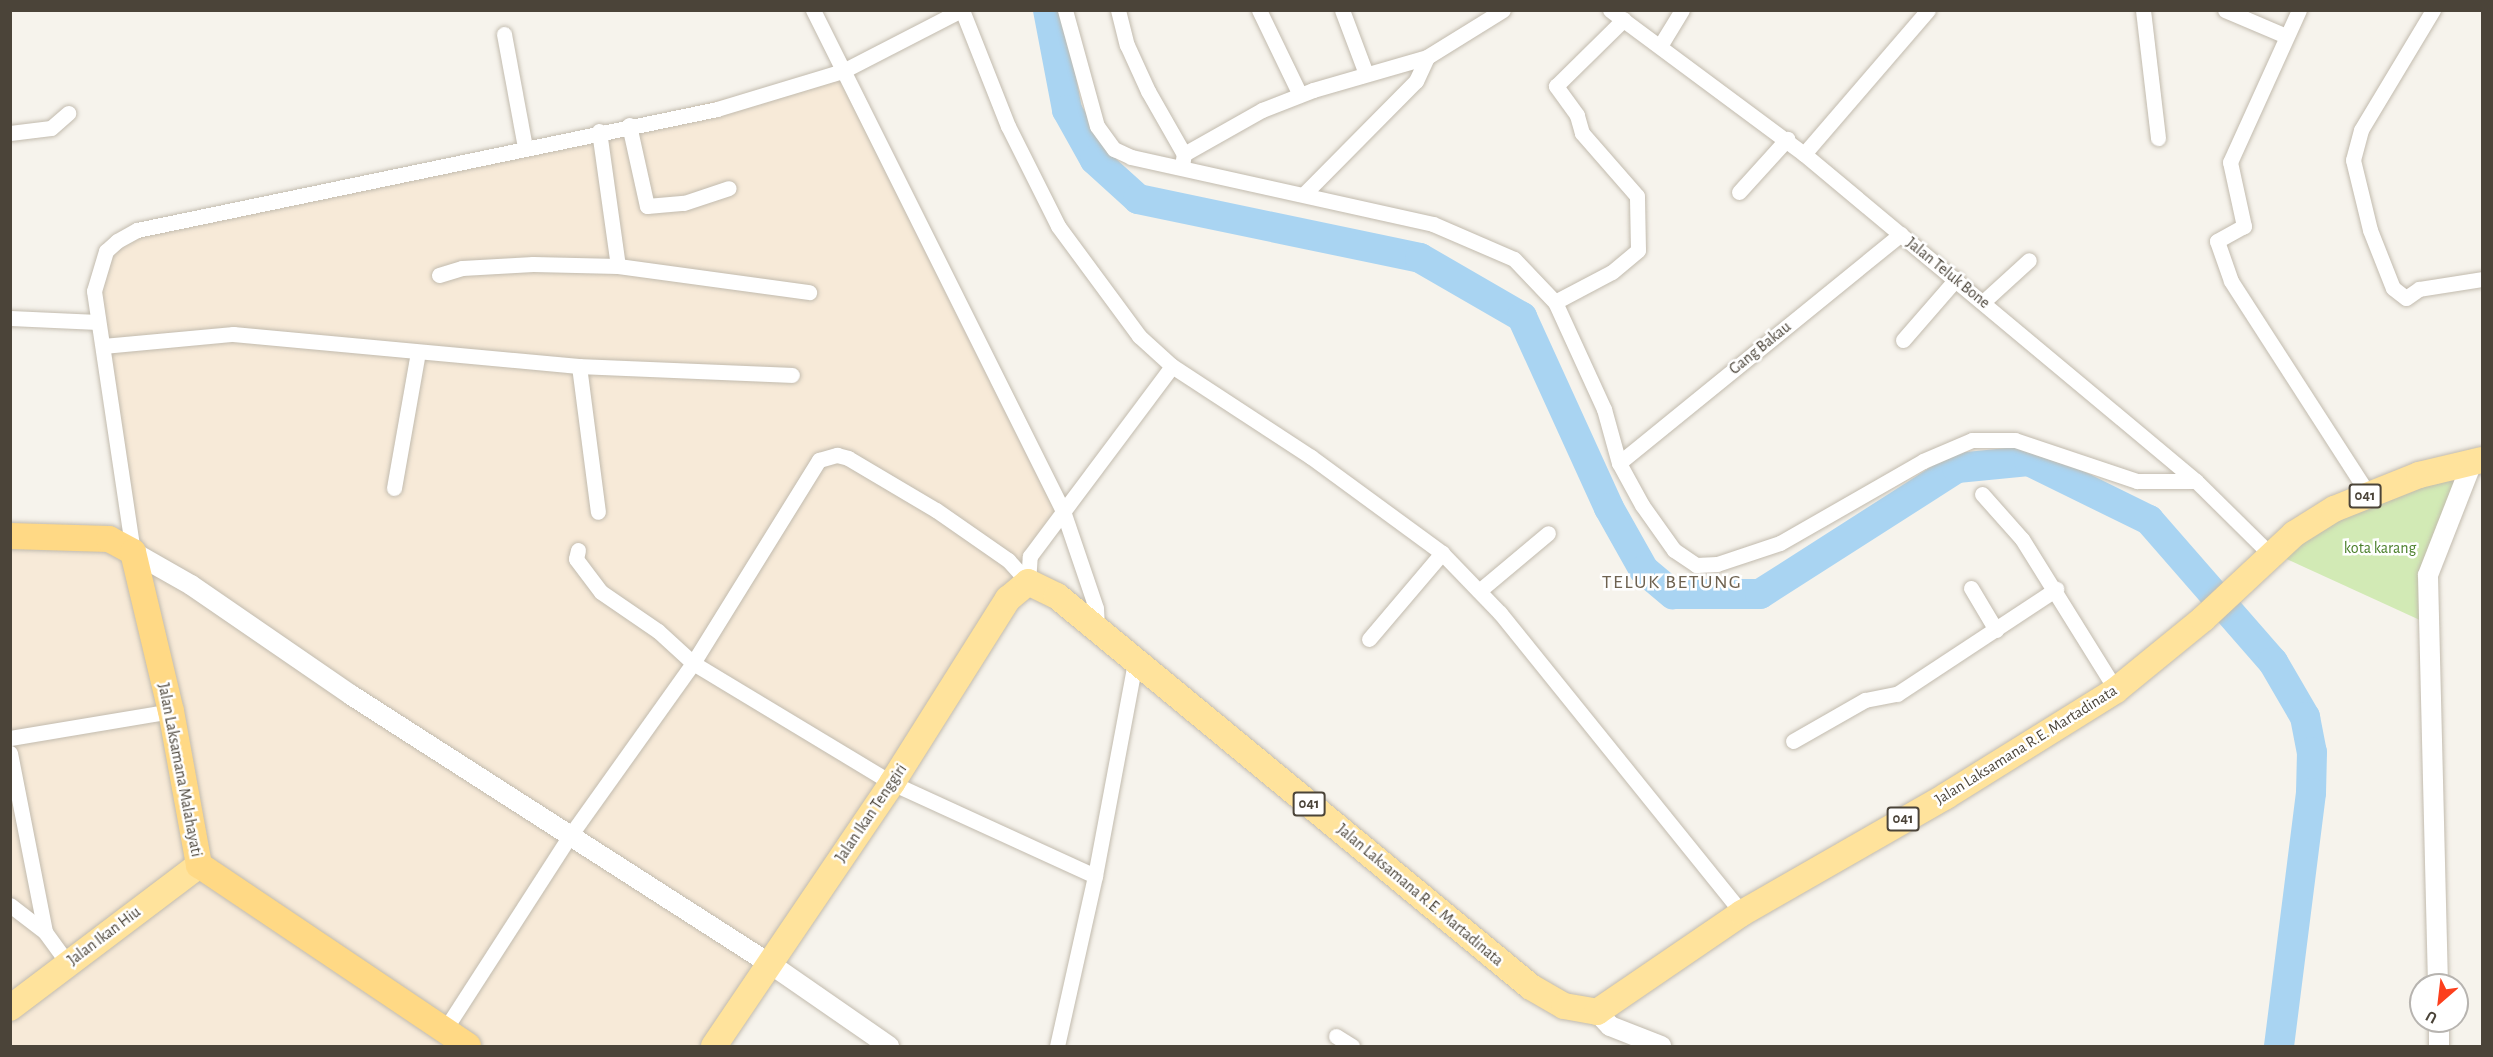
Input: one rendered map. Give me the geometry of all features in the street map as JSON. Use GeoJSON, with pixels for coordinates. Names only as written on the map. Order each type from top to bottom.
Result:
{"type":"FeatureCollection","features":[{"type":"Feature","properties":{"kind":"highway"},"geometry":{"type":"LineString","coordinates":[[10,536],[109,539],[133,552]]}},
{"type":"Feature","properties":{"kind":"highway","name":"Jalan Laksamana Malahayati"},"geometry":{"type":"LineString","coordinates":[[133,552],[171,711],[199,865],[468,1047]]}},
{"type":"Feature","properties":{"kind":"main road","name":"041"},"geometry":{"type":"LineString","coordinates":[[2266,559],[2334,509],[2420,475],[2477,462]]}},
{"type":"Feature","properties":{"kind":"main road","name":"Jalan Laksamana R.E. Martadinata"},"geometry":{"type":"LineString","coordinates":[[1028,582],[1044,585],[1135,663],[1531,987],[1564,1006],[1597,1012],[1742,913],[1946,796],[2116,690],[2203,619],[2266,559]]}},
{"type":"Feature","properties":{"kind":"main road","name":"Jalan Ikan Tenggiri"},"geometry":{"type":"LineString","coordinates":[[714,1047],[892,783],[1008,599],[1028,582]]}},
{"type":"Feature","properties":{"kind":"main road","name":"Jalan Ikan Hiu"},"geometry":{"type":"LineString","coordinates":[[10,1008],[67,962],[199,865]]}},
{"type":"Feature","properties":{"kind":"street"},"geometry":{"type":"LineString","coordinates":[[813,10],[1063,512],[1096,608],[1097,630]]}},
{"type":"Feature","properties":{"kind":"street"},"geometry":{"type":"LineString","coordinates":[[889,1047],[769,963],[569,837],[191,585],[133,552],[94,291],[106,251],[136,230],[598,131],[717,109],[843,71],[962,10],[1008,126],[1058,226],[1115,307],[1172,366],[1311,457],[1442,553],[1479,591],[1742,913]]}},
{"type":"Feature","properties":{"kind":"street"},"geometry":{"type":"LineString","coordinates":[[1065,10],[1096,126],[1114,149],[1131,157],[1183,160],[1304,194],[1448,229],[1514,260],[1555,302],[1604,409],[1620,463],[1642,505],[1674,550],[1696,565],[1717,564],[1780,543],[1923,461],[1972,440],[2015,440],[2137,481],[2196,481]]}},
{"type":"Feature","properties":{"kind":"street"},"geometry":{"type":"LineString","coordinates":[[1118,10],[1127,45],[1183,160]]}},
{"type":"Feature","properties":{"kind":"street"},"geometry":{"type":"LineString","coordinates":[[1259,10],[1300,95]]}},
{"type":"Feature","properties":{"kind":"street"},"geometry":{"type":"LineString","coordinates":[[1342,10],[1366,74]]}},
{"type":"Feature","properties":{"kind":"street"},"geometry":{"type":"LineString","coordinates":[[1183,160],[1262,110],[1300,95],[1428,57],[1503,10]]}},
{"type":"Feature","properties":{"kind":"street","name":"Jalan Teluk Bone"},"geometry":{"type":"LineString","coordinates":[[1610,10],[1787,140],[1956,279],[2196,481],[2266,559]]}},
{"type":"Feature","properties":{"kind":"street"},"geometry":{"type":"LineString","coordinates":[[1660,46],[1682,10]]}},
{"type":"Feature","properties":{"kind":"street"},"geometry":{"type":"LineString","coordinates":[[1804,154],[1928,10]]}},
{"type":"Feature","properties":{"kind":"street"},"geometry":{"type":"LineString","coordinates":[[2143,10],[2158,138]]}},
{"type":"Feature","properties":{"kind":"street"},"geometry":{"type":"LineString","coordinates":[[2226,10],[2286,36]]}},
{"type":"Feature","properties":{"kind":"street"},"geometry":{"type":"LineString","coordinates":[[2299,10],[2230,162],[2244,226],[2217,242],[2231,281],[2369,495]]}},
{"type":"Feature","properties":{"kind":"street"},"geometry":{"type":"LineString","coordinates":[[2433,10],[2361,130],[2353,160],[2370,230],[2393,288],[2406,298],[2419,289],[2482,279]]}},
{"type":"Feature","properties":{"kind":"street"},"geometry":{"type":"LineString","coordinates":[[1555,302],[1612,272],[1638,250],[1637,196],[1582,133],[1577,115],[1556,86],[1624,19]]}},
{"type":"Feature","properties":{"kind":"street"},"geometry":{"type":"LineString","coordinates":[[504,34],[525,147]]}},
{"type":"Feature","properties":{"kind":"street"},"geometry":{"type":"LineString","coordinates":[[1304,194],[1416,81],[1428,57]]}},
{"type":"Feature","properties":{"kind":"street"},"geometry":{"type":"LineString","coordinates":[[10,133],[51,128],[68,113]]}},
{"type":"Feature","properties":{"kind":"street"},"geometry":{"type":"LineString","coordinates":[[629,125],[647,206],[684,203],[729,188]]}},
{"type":"Feature","properties":{"kind":"street"},"geometry":{"type":"LineString","coordinates":[[598,131],[618,266]]}},
{"type":"Feature","properties":{"kind":"street"},"geometry":{"type":"LineString","coordinates":[[1739,192],[1787,140]]}},
{"type":"Feature","properties":{"kind":"street","name":"Gang Bakau"},"geometry":{"type":"LineString","coordinates":[[1620,463],[1901,234]]}},
{"type":"Feature","properties":{"kind":"street"},"geometry":{"type":"LineString","coordinates":[[1983,302],[2029,260]]}},
{"type":"Feature","properties":{"kind":"street"},"geometry":{"type":"LineString","coordinates":[[439,275],[484,266],[618,266],[809,292]]}},
{"type":"Feature","properties":{"kind":"street"},"geometry":{"type":"LineString","coordinates":[[1903,340],[1956,279]]}},
{"type":"Feature","properties":{"kind":"street"},"geometry":{"type":"LineString","coordinates":[[10,318],[98,322]]}},
{"type":"Feature","properties":{"kind":"street"},"geometry":{"type":"LineString","coordinates":[[103,346],[233,334],[579,366],[792,375]]}},
{"type":"Feature","properties":{"kind":"street"},"geometry":{"type":"LineString","coordinates":[[394,488],[418,352]]}},
{"type":"Feature","properties":{"kind":"street"},"geometry":{"type":"LineString","coordinates":[[579,366],[598,512]]}},
{"type":"Feature","properties":{"kind":"street"},"geometry":{"type":"LineString","coordinates":[[1028,582],[1030,556],[1172,366]]}},
{"type":"Feature","properties":{"kind":"street"},"geometry":{"type":"LineString","coordinates":[[444,1031],[569,837],[693,663],[811,470],[826,456],[848,458],[936,510],[1008,560],[1028,582]]}},
{"type":"Feature","properties":{"kind":"street"},"geometry":{"type":"LineString","coordinates":[[2438,973],[2428,575],[2477,462]]}},
{"type":"Feature","properties":{"kind":"street"},"geometry":{"type":"LineString","coordinates":[[1982,494],[2011,525],[2056,590],[2116,690]]}},
{"type":"Feature","properties":{"kind":"street"},"geometry":{"type":"LineString","coordinates":[[1479,591],[1548,534]]}},
{"type":"Feature","properties":{"kind":"street"},"geometry":{"type":"LineString","coordinates":[[578,550],[576,559],[601,592],[658,631],[693,663],[892,783],[1095,876]]}},
{"type":"Feature","properties":{"kind":"street"},"geometry":{"type":"LineString","coordinates":[[1369,639],[1442,553]]}},
{"type":"Feature","properties":{"kind":"street"},"geometry":{"type":"LineString","coordinates":[[1971,588],[1996,630]]}},
{"type":"Feature","properties":{"kind":"street"},"geometry":{"type":"LineString","coordinates":[[1793,741],[1865,700],[1888,699],[2056,590]]}},
{"type":"Feature","properties":{"kind":"street"},"geometry":{"type":"LineString","coordinates":[[1057,1047],[1095,876],[1135,663]]}},
{"type":"Feature","properties":{"kind":"street"},"geometry":{"type":"LineString","coordinates":[[10,738],[171,711]]}},
{"type":"Feature","properties":{"kind":"street"},"geometry":{"type":"LineString","coordinates":[[10,753],[45,932]]}},
{"type":"Feature","properties":{"kind":"street"},"geometry":{"type":"LineString","coordinates":[[10,905],[45,932],[67,962]]}},
{"type":"Feature","properties":{"kind":"street","name":"Jalan Laksamana R.E. Martadinata"},"geometry":{"type":"LineString","coordinates":[[1597,1012],[1610,1026],[1661,1047]]}},
{"type":"Feature","properties":{"kind":"street"},"geometry":{"type":"LineString","coordinates":[[1336,1036],[1352,1047]]}},
{"type":"Feature","properties":{"kind":"shaded area"},"geometry":{"type":"Polygon","coordinates":[[[843,71],[1063,511],[1028,582],[720,1046],[11,1046],[11,536],[131,542],[95,298],[117,241],[843,71]]]}},
{"type":"Feature","properties":{"kind":"green space","name":"kota karang"},"geometry":{"type":"Polygon","coordinates":[[[2469,467],[2422,621],[2282,557],[2335,515],[2469,467]]]}},
{"type":"Feature","properties":{"kind":"waterway"},"geometry":{"type":"LineString","coordinates":[[1048,10],[1067,110],[1095,160],[1138,199],[1420,258],[1522,317],[1609,508],[1644,570],[1673,594],[1760,594],[1957,468],[2029,461],[2149,520],[2273,662],[2305,717],[2312,752],[2311,793],[2279,1046]]}},
{"type":"Feature","properties":{"kind":"district","name":"TELUK BETUNG"},"geometry":{"type":"Point","coordinates":[1672,582]}}]}
